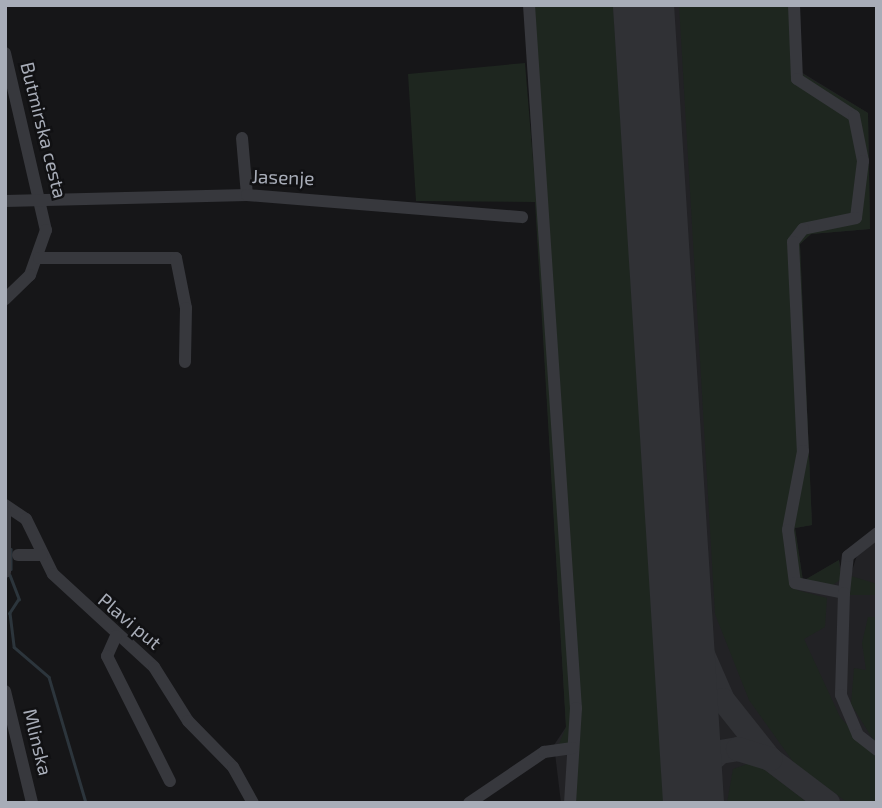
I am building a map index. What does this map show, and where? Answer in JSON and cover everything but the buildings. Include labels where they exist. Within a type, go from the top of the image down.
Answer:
[{"type":"street","points":[[529,5],[569,590],[573,748],[570,803]]},
{"type":"street","points":[[794,5],[797,79],[850,112],[862,136],[859,215],[844,225],[803,229],[793,242],[803,461],[788,530],[793,574],[801,588],[844,593]]},
{"type":"street","name":"Butmirska cesta","points":[[5,53],[42,198],[46,230],[39,258],[5,299]]},
{"type":"street","points":[[242,138],[247,195]]},
{"type":"street","name":"Jasenje","points":[[5,201],[247,195],[522,217]]},
{"type":"street","points":[[39,258],[176,258],[186,308],[185,362]]},
{"type":"street","points":[[5,572],[10,510]]},
{"type":"street","name":"Plavi put","points":[[10,510],[53,574],[116,636],[154,667],[187,722],[233,767],[253,803]]},
{"type":"street","points":[[877,533],[852,549],[844,593],[841,695],[853,727],[877,750]]},
{"type":"street","points":[[18,555],[42,555]]},
{"type":"street","points":[[116,636],[108,659],[170,781]]},
{"type":"street","name":"Mlinska","points":[[5,691],[32,803]]},
{"type":"street","points":[[469,803],[555,749],[573,748]]},
{"type":"shaded area","points":[[524,5],[800,5],[801,72],[868,113],[870,229],[811,234],[800,244],[812,525],[795,528],[803,581],[839,560],[842,572],[852,571],[857,555],[877,541],[877,803],[561,803],[554,745],[566,727]]},
{"type":"shaded area","points":[[524,5],[572,689],[570,745],[559,744],[566,727],[535,202],[416,201],[408,74],[525,63],[534,173]]},
{"type":"shaded area","points":[[531,5],[613,5],[667,803],[572,803],[576,749]]},
{"type":"shaded area","points":[[679,5],[791,5],[792,67],[847,112],[858,131],[856,213],[797,229],[801,455],[786,521],[797,590],[827,598],[825,627],[804,639],[840,717],[877,758],[877,803],[848,803],[794,763],[749,700],[715,614]]},
{"type":"shaded area","points":[[796,5],[801,73],[868,113],[870,229],[811,234],[800,244],[812,525],[795,528],[803,581],[839,560],[841,579],[833,585],[800,584],[792,530],[802,482],[796,243],[810,231],[856,222],[864,137],[862,125],[801,80]]},
{"type":"shaded area","points":[[851,576],[877,584],[877,595],[850,595]]},
{"type":"shaded area","points":[[868,617],[877,617],[877,746],[851,704],[854,668],[866,670],[862,643]]},
{"type":"shaded area","points":[[750,763],[760,766],[808,803],[727,803],[733,769]]},
{"type":"waterway","points":[[11,549],[11,569]]},
{"type":"waterway","points":[[10,575],[19,599],[10,613],[14,647],[49,677],[86,803]]},
{"type":"taxiway","points":[[680,602],[723,700],[770,759],[828,803]]},
{"type":"taxiway","points":[[692,791],[698,772],[720,752],[738,749],[770,759]]},
{"type":"runway","points":[[643,5],[693,803]]}]
